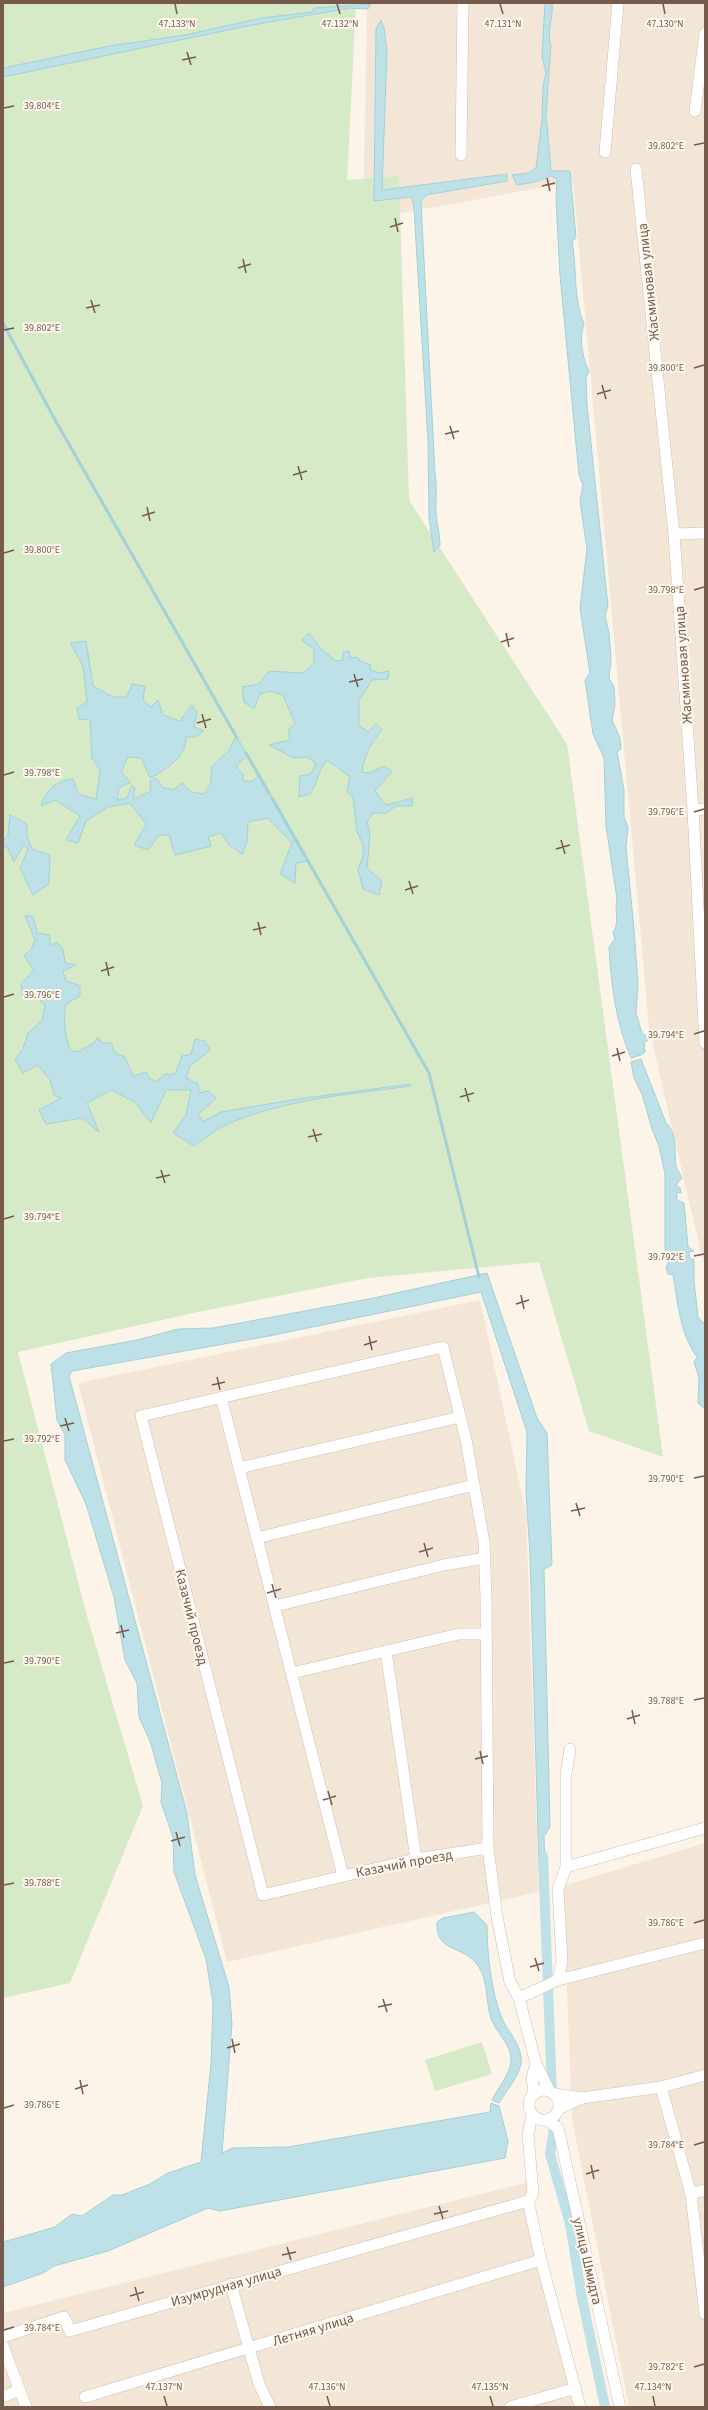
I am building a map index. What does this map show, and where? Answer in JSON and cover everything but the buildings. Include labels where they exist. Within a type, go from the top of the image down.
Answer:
[{"type":"street","points":[[460,155],[463,3]]},
{"type":"street","points":[[605,152],[618,3]]},
{"type":"street","points":[[695,111],[705,33]]},
{"type":"street","name":"Жасминовая улица","points":[[636,168],[674,534],[693,810],[705,1038]]},
{"type":"street","points":[[674,534],[705,533]]},
{"type":"street","points":[[693,810],[705,809]]},
{"type":"street","name":"Казачий проезд","points":[[460,1417],[443,1347],[141,1416],[263,1896],[416,1859],[488,1848]]},
{"type":"street","points":[[222,1397],[343,1876]]},
{"type":"street","points":[[239,1468],[460,1417],[474,1485],[485,1558],[488,1848],[497,1918],[510,1982],[519,1998],[536,2064],[559,2102],[558,2110]]},
{"type":"street","points":[[257,1538],[474,1485]]},
{"type":"street","points":[[275,1606],[444,1565],[485,1558]]},
{"type":"street","points":[[292,1673],[460,1634],[486,1634]]},
{"type":"street","points":[[386,1651],[416,1859]]},
{"type":"street","points":[[558,1980],[562,1961],[558,1889],[566,1867],[566,1774],[570,1749]]},
{"type":"street","points":[[566,1867],[705,1828]]},
{"type":"street","points":[[519,1998],[558,1980],[705,1943]]},
{"type":"street","points":[[534,2093],[532,2077],[536,2064]]},
{"type":"street","points":[[532,2115],[539,2119],[547,2120],[552,2118],[558,2110],[582,2098],[661,2087],[705,2075]]},
{"type":"street","points":[[661,2087],[691,2194],[705,2314]]},
{"type":"street","points":[[580,2407],[541,2260],[528,2201],[533,2193],[528,2135],[532,2115],[529,2108],[529,2100],[534,2093],[541,2089],[582,2098]]},
{"type":"street","name":"улица Шмидта","points":[[547,2120],[558,2128],[620,2407]]},
{"type":"street","points":[[691,2194],[705,2190]]},
{"type":"street","name":"Изумрудная улица","points":[[3,2337],[64,2317],[70,2331],[231,2284],[528,2201]]},
{"type":"street","name":"Летняя улица","points":[[85,2397],[541,2260]]},
{"type":"street","points":[[231,2284],[259,2384],[270,2407]]},
{"type":"street","points":[[3,2346],[26,2407]]},
{"type":"street","points":[[510,2407],[576,2388]]},
{"type":"street","points":[[3,2397],[20,2390]]},
{"type":"shaded area","points":[[367,3],[705,3],[705,1270],[649,1028],[573,182],[363,220]]},
{"type":"shaded area","points":[[480,1300],[526,1513],[539,1892],[227,1962],[78,1383]]},
{"type":"shaded area","points":[[705,1843],[705,2407],[629,2407],[572,2119],[563,1886]]},
{"type":"shaded area","points":[[529,2182],[577,2407],[3,2407],[3,2313]]},
{"type":"green space","points":[[3,3],[356,3],[347,180],[399,176],[409,500],[567,744],[663,1457],[589,1431],[539,1262],[368,1278],[198,1312],[18,1352],[87,1616],[143,1806],[70,1983],[3,1998]]},
{"type":"green space","points":[[482,2042],[492,2074],[435,2091],[425,2060]]},
{"type":"water","points":[[545,3],[552,3],[549,34],[551,45],[546,113],[551,171],[570,171],[576,238],[572,241],[578,304],[584,324],[582,330],[582,348],[589,371],[586,378],[587,405],[608,606],[605,615],[609,633],[611,658],[609,679],[614,686],[615,705],[612,720],[620,738],[621,749],[617,752],[624,790],[624,817],[628,827],[626,847],[638,984],[636,1013],[642,1033],[649,1039],[644,1043],[645,1052],[631,1058],[618,1018],[611,975],[609,947],[615,939],[613,933],[617,920],[617,899],[606,826],[604,758],[593,734],[585,680],[590,673],[580,608],[587,549],[580,501],[583,485],[579,475],[560,275],[556,200],[557,179],[551,176],[535,182],[517,185],[512,175],[528,173],[536,168],[542,120],[543,86],[546,73],[542,57]]},
{"type":"water","points":[[371,4],[368,9],[350,8],[247,26],[3,77],[3,68],[110,46],[185,35],[262,18],[312,12],[314,8]]},
{"type":"water","points":[[381,20],[384,28],[387,51],[382,190],[507,174],[507,181],[426,195],[421,202],[436,509],[440,546],[434,552],[429,518],[428,441],[414,208],[412,197],[374,201],[376,28]]},
{"type":"water","points":[[309,633],[322,650],[336,661],[343,660],[343,652],[349,651],[350,658],[357,657],[360,661],[371,665],[370,669],[379,673],[389,671],[388,679],[372,680],[359,700],[359,725],[368,732],[376,724],[382,730],[375,739],[364,760],[362,772],[369,773],[384,766],[392,771],[375,791],[386,805],[413,798],[412,806],[396,806],[386,813],[373,813],[367,822],[370,834],[367,868],[382,881],[379,895],[363,889],[358,869],[363,857],[363,845],[357,831],[353,798],[347,791],[350,777],[327,760],[321,768],[310,794],[299,797],[300,776],[311,774],[316,763],[307,757],[294,758],[269,745],[290,740],[288,731],[295,723],[283,695],[270,691],[260,694],[254,709],[244,702],[242,687],[259,684],[269,671],[303,673],[314,663],[314,649],[301,640]]},
{"type":"water","points":[[86,641],[93,686],[113,697],[127,697],[132,684],[145,686],[143,700],[151,707],[158,700],[163,715],[180,721],[192,705],[197,712],[194,727],[204,731],[195,737],[186,737],[183,750],[174,762],[150,778],[141,758],[128,757],[121,772],[131,782],[119,788],[117,800],[127,798],[132,785],[135,788],[133,799],[151,791],[150,781],[156,778],[162,787],[173,790],[182,783],[192,792],[203,794],[210,786],[212,766],[228,752],[236,736],[248,756],[240,761],[236,768],[243,774],[243,781],[253,781],[259,775],[309,861],[296,863],[295,883],[280,874],[292,843],[268,818],[248,822],[247,842],[242,854],[229,845],[221,833],[208,837],[211,846],[175,855],[169,835],[159,835],[148,850],[134,845],[146,824],[130,803],[108,807],[86,821],[78,843],[66,840],[80,816],[55,800],[41,806],[45,796],[52,787],[67,780],[73,779],[78,794],[96,799],[100,770],[92,758],[90,720],[79,719],[77,708],[87,702],[83,666],[70,643]]},
{"type":"water","points":[[10,815],[27,824],[27,836],[32,849],[50,855],[49,884],[33,895],[20,868],[28,849],[24,844],[14,862],[7,847],[3,846],[3,840],[8,835]]},
{"type":"water","points":[[25,916],[33,916],[37,933],[50,935],[50,945],[57,942],[63,949],[65,963],[76,965],[63,971],[66,981],[80,986],[80,996],[66,1004],[65,1009],[65,1027],[70,1050],[77,1052],[94,1043],[98,1037],[102,1043],[111,1043],[115,1053],[125,1057],[133,1076],[146,1072],[148,1077],[156,1082],[165,1074],[175,1074],[182,1056],[191,1054],[195,1039],[205,1041],[210,1050],[190,1066],[186,1078],[198,1084],[199,1093],[209,1091],[216,1098],[198,1115],[204,1121],[221,1112],[298,1099],[411,1084],[411,1086],[319,1098],[274,1108],[225,1125],[194,1146],[173,1133],[186,1115],[191,1090],[166,1090],[151,1123],[135,1102],[111,1090],[87,1103],[99,1132],[82,1118],[46,1124],[39,1110],[61,1098],[54,1095],[50,1080],[38,1065],[23,1073],[15,1059],[23,1049],[28,1033],[42,1021],[45,1005],[38,999],[23,997],[21,984],[34,970],[24,956],[32,948],[35,940]]},
{"type":"water","points":[[641,1059],[666,1123],[672,1132],[675,1143],[676,1166],[682,1178],[676,1185],[680,1188],[681,1193],[677,1192],[677,1200],[684,1203],[688,1247],[694,1251],[689,1252],[690,1259],[694,1259],[694,1281],[698,1317],[705,1324],[705,1409],[698,1403],[699,1378],[694,1362],[697,1357],[691,1348],[680,1318],[673,1275],[668,1274],[666,1267],[668,1263],[665,1249],[665,1174],[659,1146],[652,1129],[642,1094],[634,1078],[631,1062]]},
{"type":"water","points":[[487,1273],[537,1418],[547,1433],[552,1565],[544,1569],[550,1827],[544,1836],[545,1869],[539,1869],[530,1555],[526,1493],[527,1432],[481,1292],[269,1336],[72,1371],[69,1376],[187,1813],[195,1875],[229,1987],[232,2024],[222,2153],[233,2148],[288,2147],[490,2112],[491,2103],[499,2106],[508,2141],[505,2158],[220,2211],[208,2208],[108,2251],[54,2266],[43,2273],[3,2287],[3,2242],[55,2227],[72,2214],[82,2216],[113,2195],[122,2195],[150,2184],[168,2173],[201,2162],[211,2064],[213,2003],[206,1959],[174,1872],[173,1837],[161,1802],[162,1783],[150,1741],[139,1717],[137,1683],[125,1660],[114,1597],[86,1504],[65,1460],[65,1435],[57,1420],[51,1364],[66,1353],[137,1340],[178,1329],[213,1328],[369,1299]]},
{"type":"water","points":[[474,1912],[487,1925],[492,1983],[501,2016],[520,2050],[521,2056],[521,2063],[518,2073],[499,2103],[492,2100],[508,2072],[511,2056],[507,2045],[493,2024],[489,2011],[483,1976],[476,1963],[471,1958],[445,1944],[440,1939],[438,1932],[437,1922],[443,1918]]},
{"type":"waterway","points":[[3,323],[54,418],[237,738]]},
{"type":"waterway","points":[[246,753],[269,793]]},
{"type":"waterway","points":[[272,798],[429,1073],[479,1277]]},
{"type":"waterway","points":[[543,1856],[552,2093]]},
{"type":"waterway","points":[[555,2121],[550,2154],[570,2224],[582,2298],[605,2407]]}]
